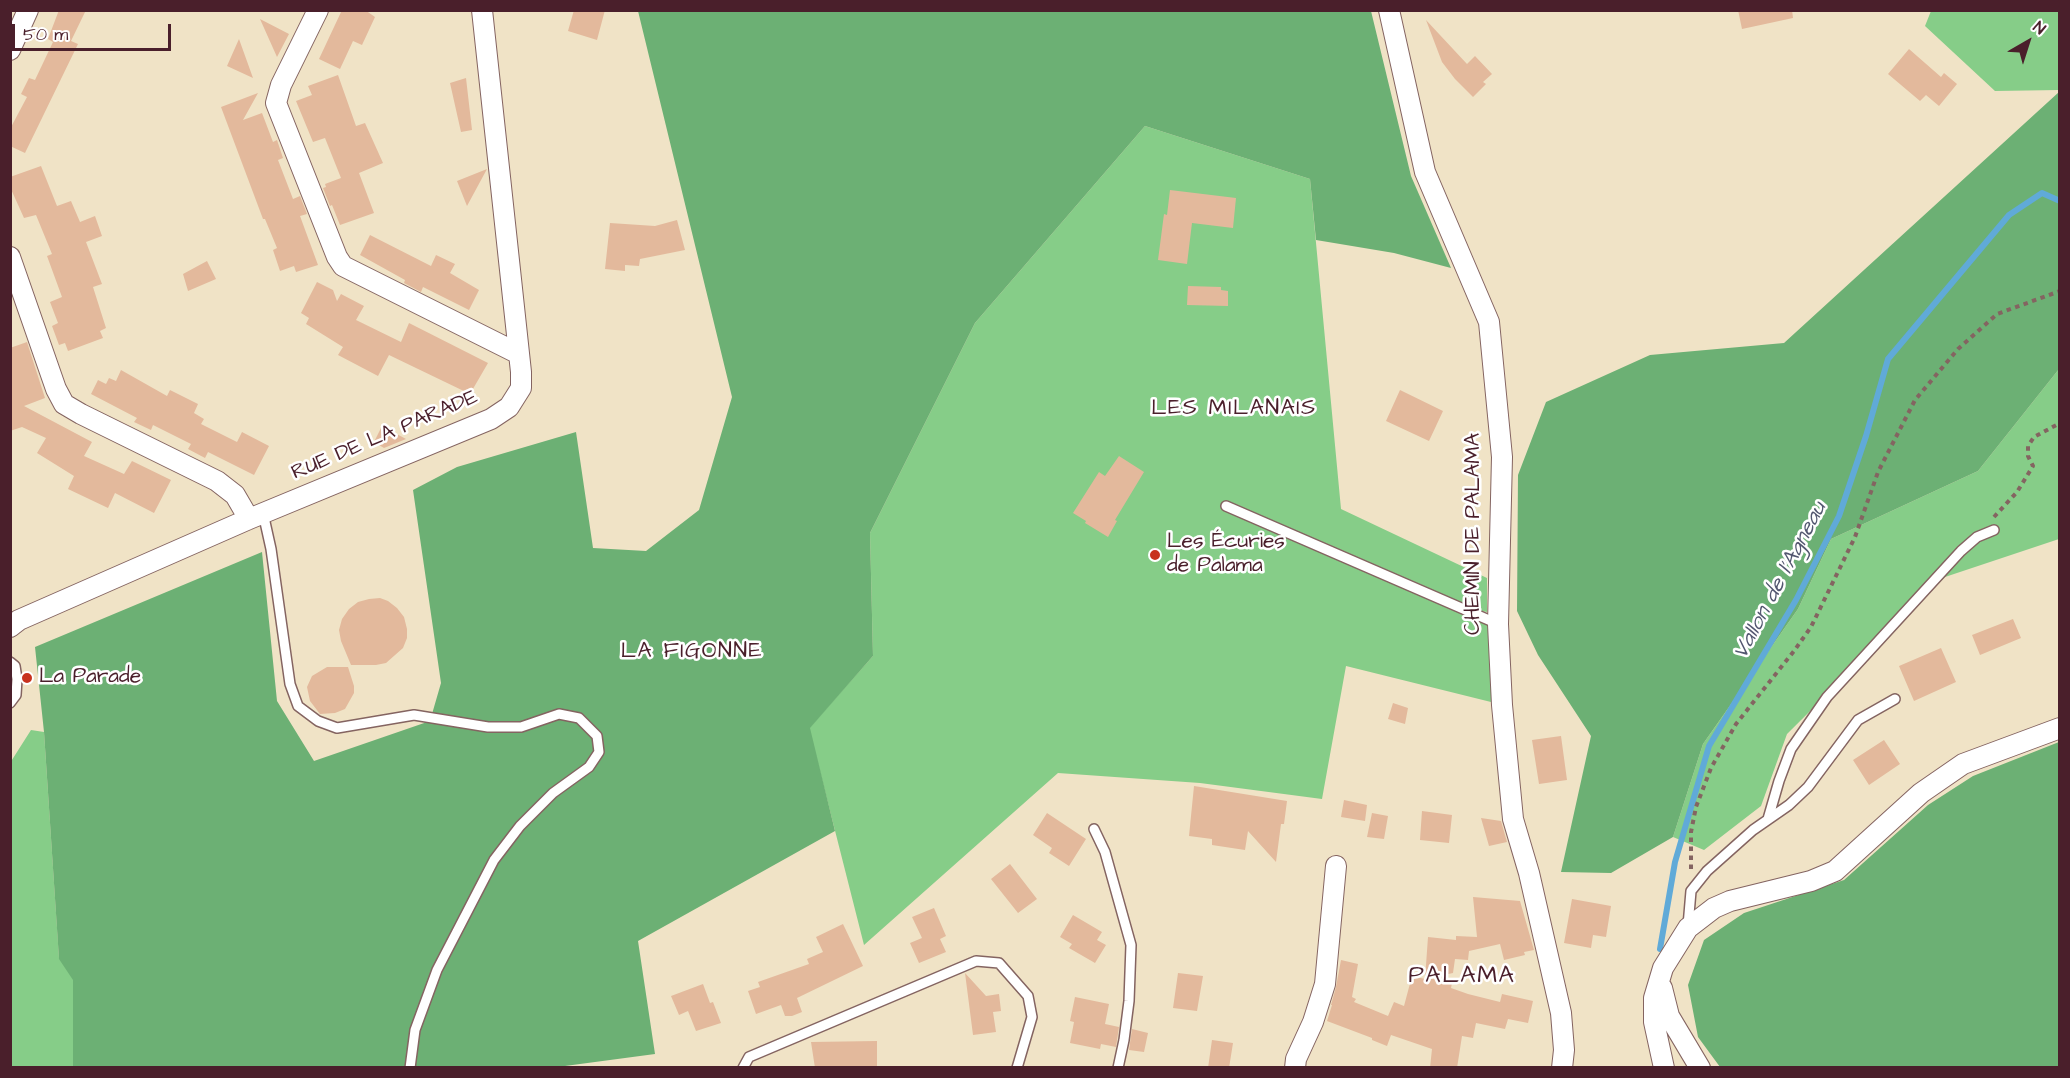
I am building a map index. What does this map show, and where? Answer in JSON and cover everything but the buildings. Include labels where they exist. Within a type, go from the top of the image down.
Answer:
[{"type":"street","points":[[10,50],[28,10]]},
{"type":"street","points":[[318,10],[281,86],[276,103],[337,256],[343,266],[519,354]]},
{"type":"street","name":"RUE DE LA PARADE","points":[[13,619],[491,419],[509,407],[521,388],[521,372],[482,10]]},
{"type":"street","name":"CHEMIN DE PALAMA","points":[[1389,10],[1425,172],[1489,321],[1502,457],[1498,624],[1502,705],[1513,819],[1529,873],[1561,1014],[1564,1050],[1562,1068]]},
{"type":"street","points":[[10,257],[56,389],[64,404],[217,481],[256,516]]},
{"type":"street","points":[[1664,1068],[1654,1022],[1654,998],[1659,976],[1670,954],[1688,928],[1714,908],[1731,901],[1811,881],[1835,871],[1921,793],[1963,764],[2060,728]]},
{"type":"street","points":[[1295,1068],[1296,1059],[1313,1022],[1325,984],[1336,866]]},
{"type":"street","points":[[1659,976],[1669,1016],[1700,1068]]},
{"type":"lane","points":[[1226,506],[1498,624]]},
{"type":"lane","points":[[256,516],[271,549],[290,684],[298,706],[318,721],[337,728],[414,715],[488,727],[521,727],[559,714],[579,718],[597,736],[598,752],[589,767],[553,793],[520,826],[494,860],[438,970],[415,1030],[410,1068]]},
{"type":"lane","points":[[1768,819],[1791,749],[1827,697],[1961,551],[1977,537],[1994,530]]},
{"type":"lane","points":[[10,662],[15,666],[17,679],[16,695],[10,703]]},
{"type":"lane","points":[[1688,928],[1690,891],[1707,871],[1753,830],[1808,787],[1857,720],[1895,699]]},
{"type":"lane","points":[[1094,829],[1105,852],[1131,945],[1125,1040],[1118,1068]]},
{"type":"lane","points":[[743,1068],[749,1057],[976,961],[999,963],[1028,996],[1032,1017],[1017,1068]]},
{"type":"path","points":[[1690,891],[1690,832],[1696,807],[1711,768],[1736,724],[1811,627],[1855,537],[1878,472],[1915,400],[1958,349],[1997,314],[2060,291]]},
{"type":"path","points":[[1977,537],[2017,492],[2033,466],[2028,456],[2028,446],[2034,437],[2060,423]]},
{"type":"green space","points":[[638,11],[1371,11],[1411,176],[1451,268],[1394,253],[1316,240],[1310,179],[1145,126],[975,323],[870,533],[873,656],[810,728],[835,831],[638,941],[655,1054],[550,1068],[73,1067],[73,980],[59,959],[44,732],[35,647],[262,552],[277,701],[314,761],[430,721],[441,683],[413,490],[457,467],[576,432],[593,548],[646,551],[699,510],[732,397]]},
{"type":"green space","points":[[1931,11],[2059,11],[2059,90],[1995,91],[1925,26]]},
{"type":"green space","points":[[2059,92],[2059,369],[1978,471],[1831,539],[1798,609],[1703,744],[1673,837],[1611,873],[1561,872],[1591,736],[1538,655],[1517,611],[1518,475],[1546,402],[1650,355],[1784,343]]},
{"type":"green space","name":"Les Écuries de Palama","points":[[1145,126],[1310,179],[1341,509],[1487,578],[1487,612],[1477,610],[1476,618],[1488,625],[1495,703],[1346,666],[1322,799],[1200,783],[1058,773],[864,945],[809,728],[873,656],[870,533],[975,323]]},
{"type":"green space","points":[[2059,369],[2059,539],[1945,577],[1787,734],[1761,806],[1704,850],[1673,837],[1703,744],[1798,609],[1831,539],[1978,471]]},
{"type":"green space","points":[[31,730],[44,732],[59,958],[73,972],[73,1067],[11,1067],[10,763]]},
{"type":"green space","points":[[2059,742],[2059,1067],[1720,1067],[1698,1037],[1688,985],[1704,940],[1744,913],[1844,880],[1928,805],[1973,776]]},
{"type":"waterway","name":"Vallon de l'Agneau","points":[[1660,949],[1675,862],[1709,746],[1796,600],[1839,516],[1866,436],[1888,359],[2009,215],[2042,193],[2060,201]]},
{"type":"place","name":"Les Écuries de Palama","points":[[1155,555]]},
{"type":"place","name":"La Parade","points":[[27,678]]},
{"type":"district","name":"LES MILANAIS","points":[[1234,409]]},
{"type":"district","name":"LA FIGONNE","points":[[692,652]]},
{"type":"district","name":"PALAMA","points":[[1462,977]]}]
